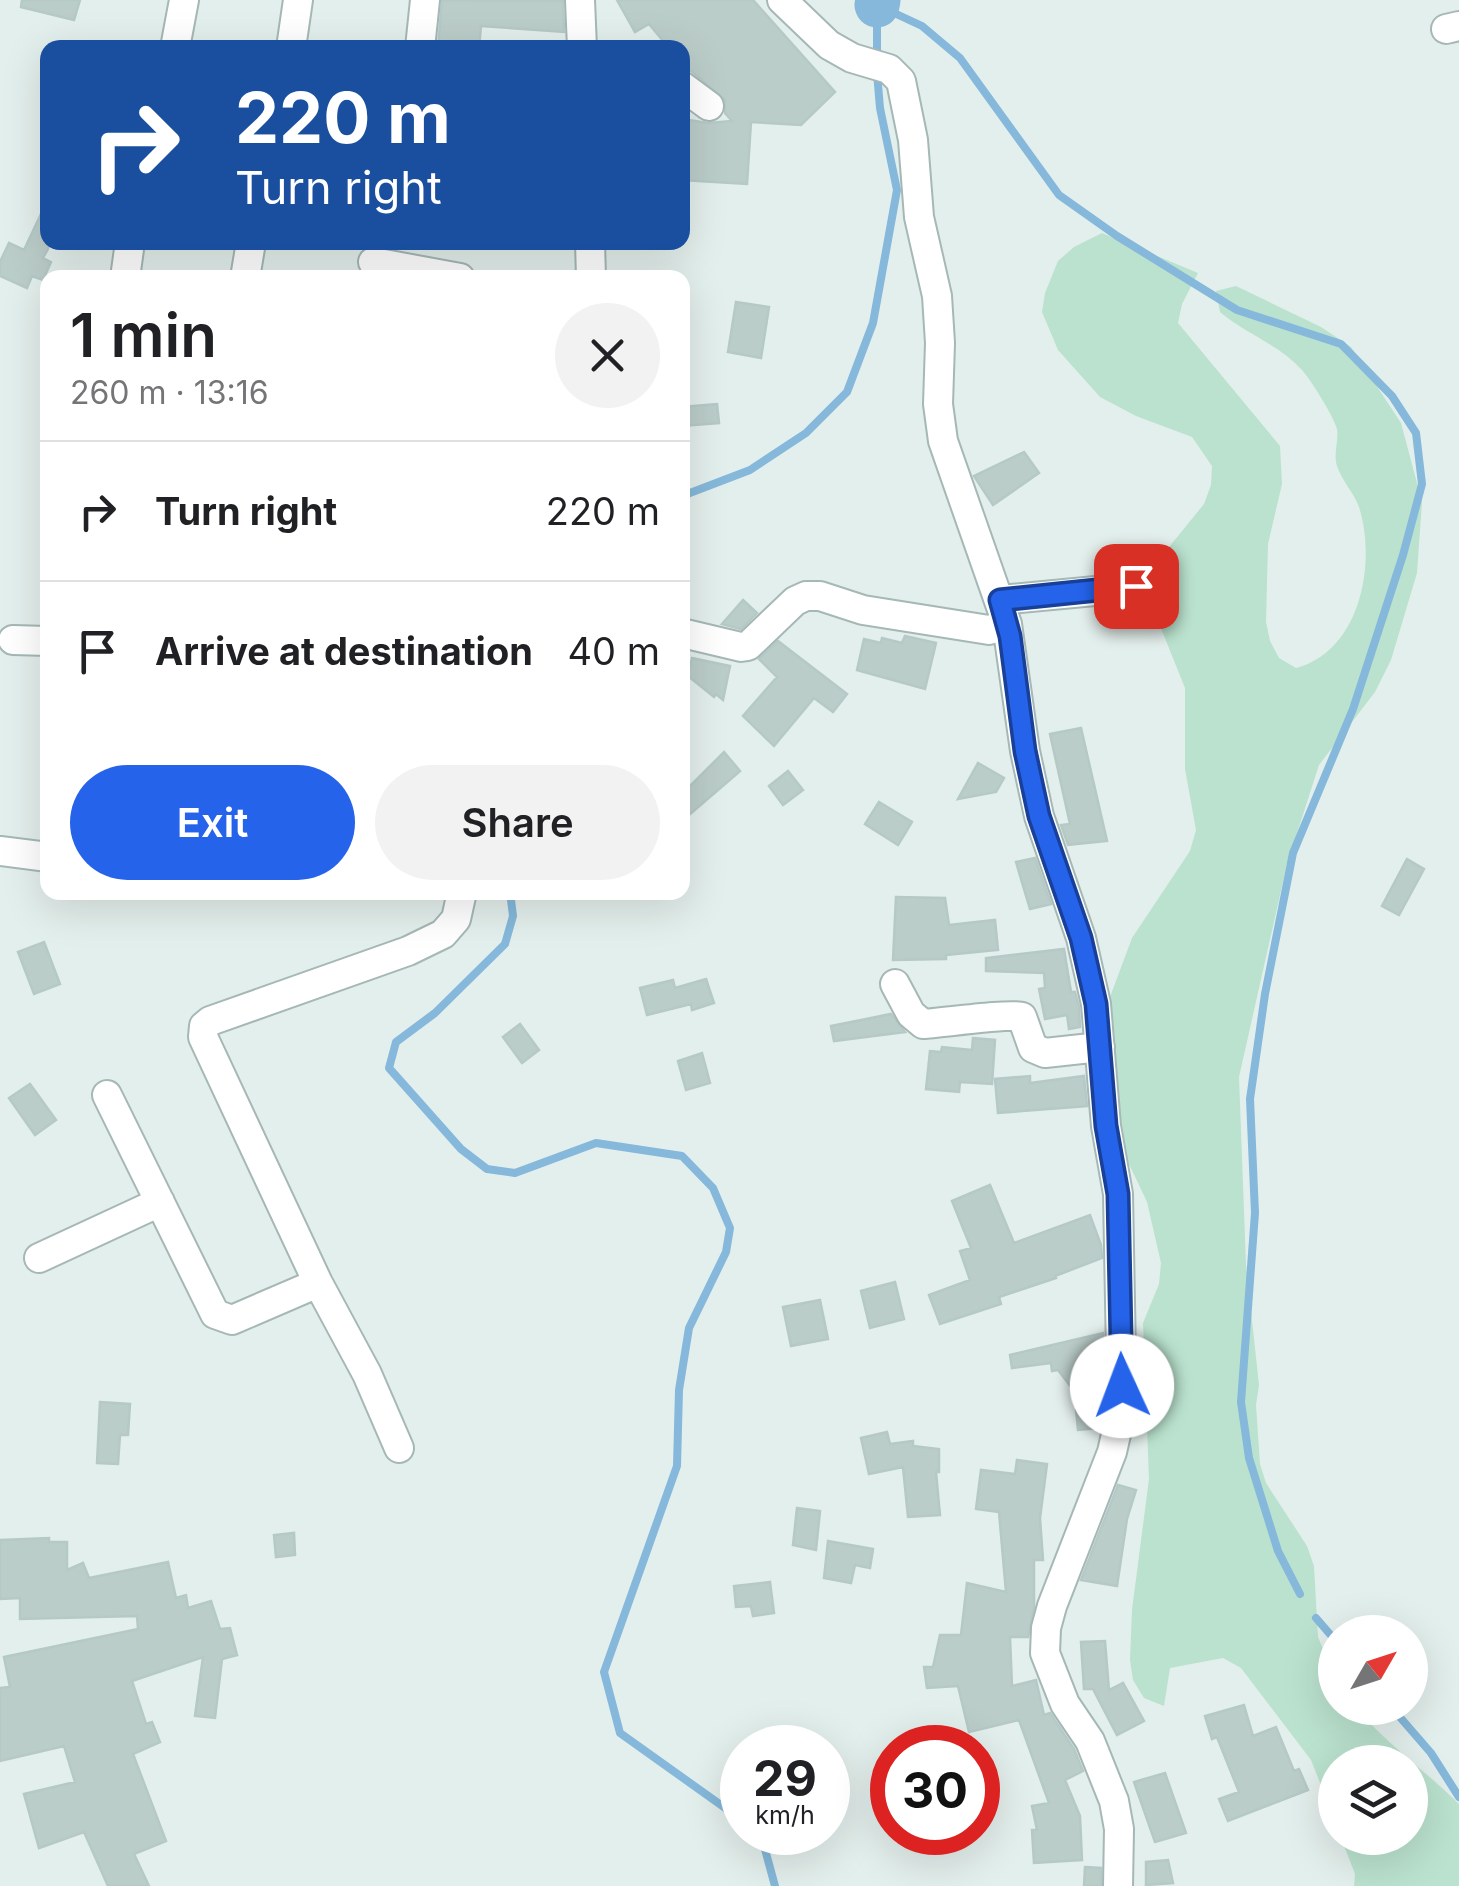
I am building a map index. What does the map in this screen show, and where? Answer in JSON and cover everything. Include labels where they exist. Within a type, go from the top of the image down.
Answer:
[{"type":"street","points":[[177,40],[184,0]]},
{"type":"street","points":[[293,40],[298,0]]},
{"type":"street","points":[[421,40],[425,0]]},
{"type":"street","points":[[580,0],[582,40]]},
{"type":"street","points":[[782,0],[829,45],[852,58],[890,70],[901,81],[920,216],[937,296],[938,404],[943,442],[1004,612],[1039,816],[1083,945],[1096,1004],[1106,1126],[1118,1194],[1122,1408],[1112,1452],[1052,1606],[1045,1653],[1064,1704],[1090,1741],[1114,1801],[1119,1829],[1118,1886]]},
{"type":"street","points":[[690,92],[710,106]]},
{"type":"street","points":[[373,261],[419,270]]},
{"type":"street","points":[[690,635],[748,646],[795,601],[806,596],[820,596],[863,610],[989,630],[1004,612],[1136,586]]},
{"type":"street","points":[[12,640],[40,642]]},
{"type":"street","points":[[0,851],[40,856]]},
{"type":"street","points":[[399,1448],[203,1037],[204,1026],[408,952],[443,934],[456,919],[460,900]]},
{"type":"street","points":[[895,984],[911,1014],[922,1024],[1014,1014],[1022,1016],[1032,1048],[1045,1053],[1100,1047]]},
{"type":"street","points":[[107,1096],[215,1314],[232,1320],[318,1283]]},
{"type":"street","points":[[39,1258],[160,1202]]},
{"type":"green space","points":[[1102,233],[1198,273],[1182,304],[1178,323],[1280,446],[1282,484],[1268,544],[1266,622],[1279,658],[1296,668],[1318,659],[1349,625],[1364,579],[1364,530],[1357,502],[1337,466],[1337,429],[1321,398],[1292,360],[1220,312],[1216,291],[1236,286],[1321,327],[1351,347],[1401,423],[1422,502],[1417,573],[1391,660],[1375,692],[1319,765],[1287,864],[1239,1077],[1246,1265],[1259,1385],[1256,1405],[1260,1464],[1266,1483],[1307,1546],[1314,1566],[1318,1725],[1373,1725],[1393,1745],[1318,1745],[1318,1778],[1311,1760],[1241,1668],[1223,1658],[1170,1668],[1164,1706],[1144,1698],[1133,1680],[1132,1610],[1149,1479],[1143,1323],[1159,1284],[1161,1263],[1147,1202],[1129,1164],[1118,1124],[1110,997],[1132,938],[1190,851],[1196,830],[1185,769],[1185,688],[1148,588],[1165,552],[1204,504],[1212,466],[1192,437],[1136,416],[1100,397],[1058,350],[1042,312],[1058,261],[1074,247]]},
{"type":"green space","points":[[1428,1776],[1459,1804],[1459,1886],[1354,1886],[1355,1874],[1348,1855],[1428,1855]]},
{"type":"building","points":[[22,0],[80,0],[74,20],[21,7]]},
{"type":"building","points":[[442,0],[563,1],[564,32],[481,26],[480,40],[439,40]]},
{"type":"building","points":[[617,0],[753,0],[835,92],[801,125],[751,122],[747,184],[690,180],[690,120],[732,121],[725,113],[725,100],[690,70],[690,40],[662,40],[649,24],[635,32]]},
{"type":"building","points":[[40,216],[40,250],[47,250],[43,258],[51,262],[47,270],[40,270],[40,279],[32,276],[27,288],[0,276],[0,262],[9,243],[24,250]]},
{"type":"building","points":[[736,302],[769,307],[761,358],[728,352]]},
{"type":"building","points":[[717,404],[719,423],[690,425],[690,406]]},
{"type":"building","points":[[1024,452],[1039,473],[993,505],[974,476]]},
{"type":"building","points":[[743,600],[757,613],[741,629],[722,624]]},
{"type":"building","points":[[905,636],[936,643],[925,689],[857,670],[864,639],[902,643]]},
{"type":"building","points":[[778,641],[847,694],[833,712],[814,698],[774,746],[743,716],[777,677],[759,659]]},
{"type":"building","points":[[692,658],[730,666],[723,700],[690,678]]},
{"type":"building","points":[[1081,728],[1107,841],[1068,845],[1061,825],[1070,824],[1050,734]]},
{"type":"building","points":[[724,752],[740,771],[690,814],[690,786]]},
{"type":"building","points":[[978,763],[1004,778],[996,792],[958,799]]},
{"type":"building","points":[[788,771],[803,790],[783,805],[769,786]]},
{"type":"building","points":[[879,802],[912,822],[898,845],[865,824]]},
{"type":"building","points":[[1035,858],[1051,904],[1030,909],[1016,862]]},
{"type":"building","points":[[1407,859],[1424,869],[1399,915],[1382,906]]},
{"type":"building","points":[[896,897],[945,898],[949,925],[995,920],[998,950],[946,955],[946,959],[893,960]]},
{"type":"building","points":[[44,942],[60,984],[34,994],[18,952]]},
{"type":"building","points":[[1064,949],[1071,992],[1075,992],[1079,1007],[1080,1027],[1069,1029],[1067,1015],[1045,1019],[1039,989],[1045,988],[1044,973],[986,971],[986,958]]},
{"type":"building","points":[[706,979],[714,1003],[692,1010],[691,1004],[647,1015],[640,988],[673,980],[675,988]]},
{"type":"building","points":[[891,1014],[905,1032],[834,1041],[831,1026]]},
{"type":"building","points":[[520,1024],[539,1050],[522,1063],[503,1037]]},
{"type":"building","points":[[973,1038],[995,1040],[992,1084],[960,1082],[959,1092],[926,1089],[930,1051],[941,1052],[942,1047],[972,1050]]},
{"type":"building","points":[[702,1053],[710,1083],[686,1090],[678,1061]]},
{"type":"building","points":[[1030,1076],[1030,1083],[1084,1076],[1087,1106],[998,1113],[995,1079]]},
{"type":"building","points":[[30,1084],[56,1120],[35,1135],[9,1098]]},
{"type":"building","points":[[990,1185],[1014,1243],[1090,1215],[1102,1258],[999,1297],[1001,1304],[940,1324],[929,1295],[970,1280],[960,1251],[971,1248],[952,1201]]},
{"type":"building","points":[[895,1282],[904,1319],[870,1328],[861,1291]]},
{"type":"building","points":[[820,1300],[828,1339],[791,1346],[783,1307]]},
{"type":"building","points":[[1103,1333],[1104,1356],[1091,1359],[1099,1395],[1104,1395],[1099,1428],[1078,1430],[1076,1410],[1088,1409],[1058,1370],[1052,1371],[1051,1363],[1012,1368],[1010,1355]]},
{"type":"building","points":[[100,1402],[130,1404],[128,1435],[120,1435],[118,1464],[97,1463]]},
{"type":"building","points":[[887,1432],[890,1444],[913,1441],[913,1446],[939,1449],[936,1472],[940,1515],[908,1517],[903,1467],[869,1474],[861,1438]]},
{"type":"building","points":[[1017,1460],[1047,1464],[1040,1518],[1043,1560],[1034,1560],[1034,1607],[1028,1637],[1010,1637],[1012,1686],[1036,1680],[1044,1715],[1050,1713],[1074,1749],[1083,1771],[1065,1780],[1080,1816],[1082,1860],[1034,1863],[1032,1830],[1037,1830],[1032,1806],[1049,1803],[1019,1720],[967,1725],[958,1686],[927,1688],[924,1667],[933,1667],[940,1635],[961,1635],[967,1583],[1006,1592],[999,1512],[976,1509],[981,1470],[1015,1474]]},
{"type":"building","points":[[1118,1485],[1136,1490],[1127,1519],[1117,1586],[1081,1580]]},
{"type":"building","points":[[797,1508],[820,1511],[816,1550],[793,1545]]},
{"type":"building","points":[[294,1533],[295,1555],[276,1557],[274,1535]]},
{"type":"building","points":[[49,1538],[49,1542],[67,1542],[67,1570],[83,1563],[89,1578],[168,1562],[176,1598],[186,1595],[188,1608],[211,1601],[220,1629],[230,1628],[237,1655],[222,1659],[215,1718],[195,1716],[203,1657],[132,1681],[146,1724],[152,1722],[160,1742],[133,1754],[166,1841],[134,1854],[149,1886],[108,1886],[84,1832],[39,1848],[24,1794],[75,1782],[64,1746],[0,1761],[0,1688],[10,1687],[4,1657],[138,1629],[137,1616],[20,1619],[20,1598],[0,1599],[0,1540]]},
{"type":"building","points":[[828,1541],[873,1549],[870,1568],[855,1565],[851,1583],[824,1578]]},
{"type":"building","points":[[770,1582],[774,1613],[753,1616],[751,1606],[736,1607],[734,1586]]},
{"type":"building","points":[[1105,1641],[1109,1690],[1123,1683],[1144,1721],[1117,1735],[1093,1689],[1084,1689],[1081,1642]]},
{"type":"building","points":[[1244,1705],[1253,1736],[1276,1727],[1294,1771],[1299,1769],[1308,1790],[1228,1821],[1219,1799],[1239,1792],[1217,1737],[1212,1739],[1205,1716]]},
{"type":"building","points":[[1165,1773],[1186,1833],[1155,1842],[1134,1782]]},
{"type":"building","points":[[1168,1860],[1173,1883],[1146,1885],[1146,1862]]},
{"type":"building","points":[[1085,1867],[1101,1868],[1101,1886],[1084,1886]]},
{"type":"waterway","points":[[877,5],[878,0]]},
{"type":"waterway","points":[[877,59],[877,5],[922,26],[960,58],[1059,195],[1237,310],[1341,344],[1392,396],[1416,433],[1422,484],[1353,709],[1293,853],[1265,994],[1250,1099],[1255,1213],[1241,1402],[1249,1458],[1278,1551],[1300,1594]]},
{"type":"waterway","points":[[690,493],[750,470],[806,433],[847,392],[873,323],[897,190],[877,73]]},
{"type":"waterway","points":[[511,900],[513,916],[505,944],[435,1013],[396,1042],[389,1068],[461,1149],[487,1169],[515,1173],[596,1143],[682,1156],[713,1188],[730,1228],[726,1252],[689,1328],[679,1390],[677,1466],[604,1672],[620,1733],[720,1804]]},
{"type":"waterway","points":[[1407,1725],[1431,1753],[1459,1797]]},
{"type":"waterway","points":[[767,1855],[775,1886]]},
{"type":"route","points":[[1122,1386],[1118,1194],[1106,1126],[1096,1004],[1081,938],[1039,816],[1025,751],[1010,636],[1000,600],[1136,586]]}]
